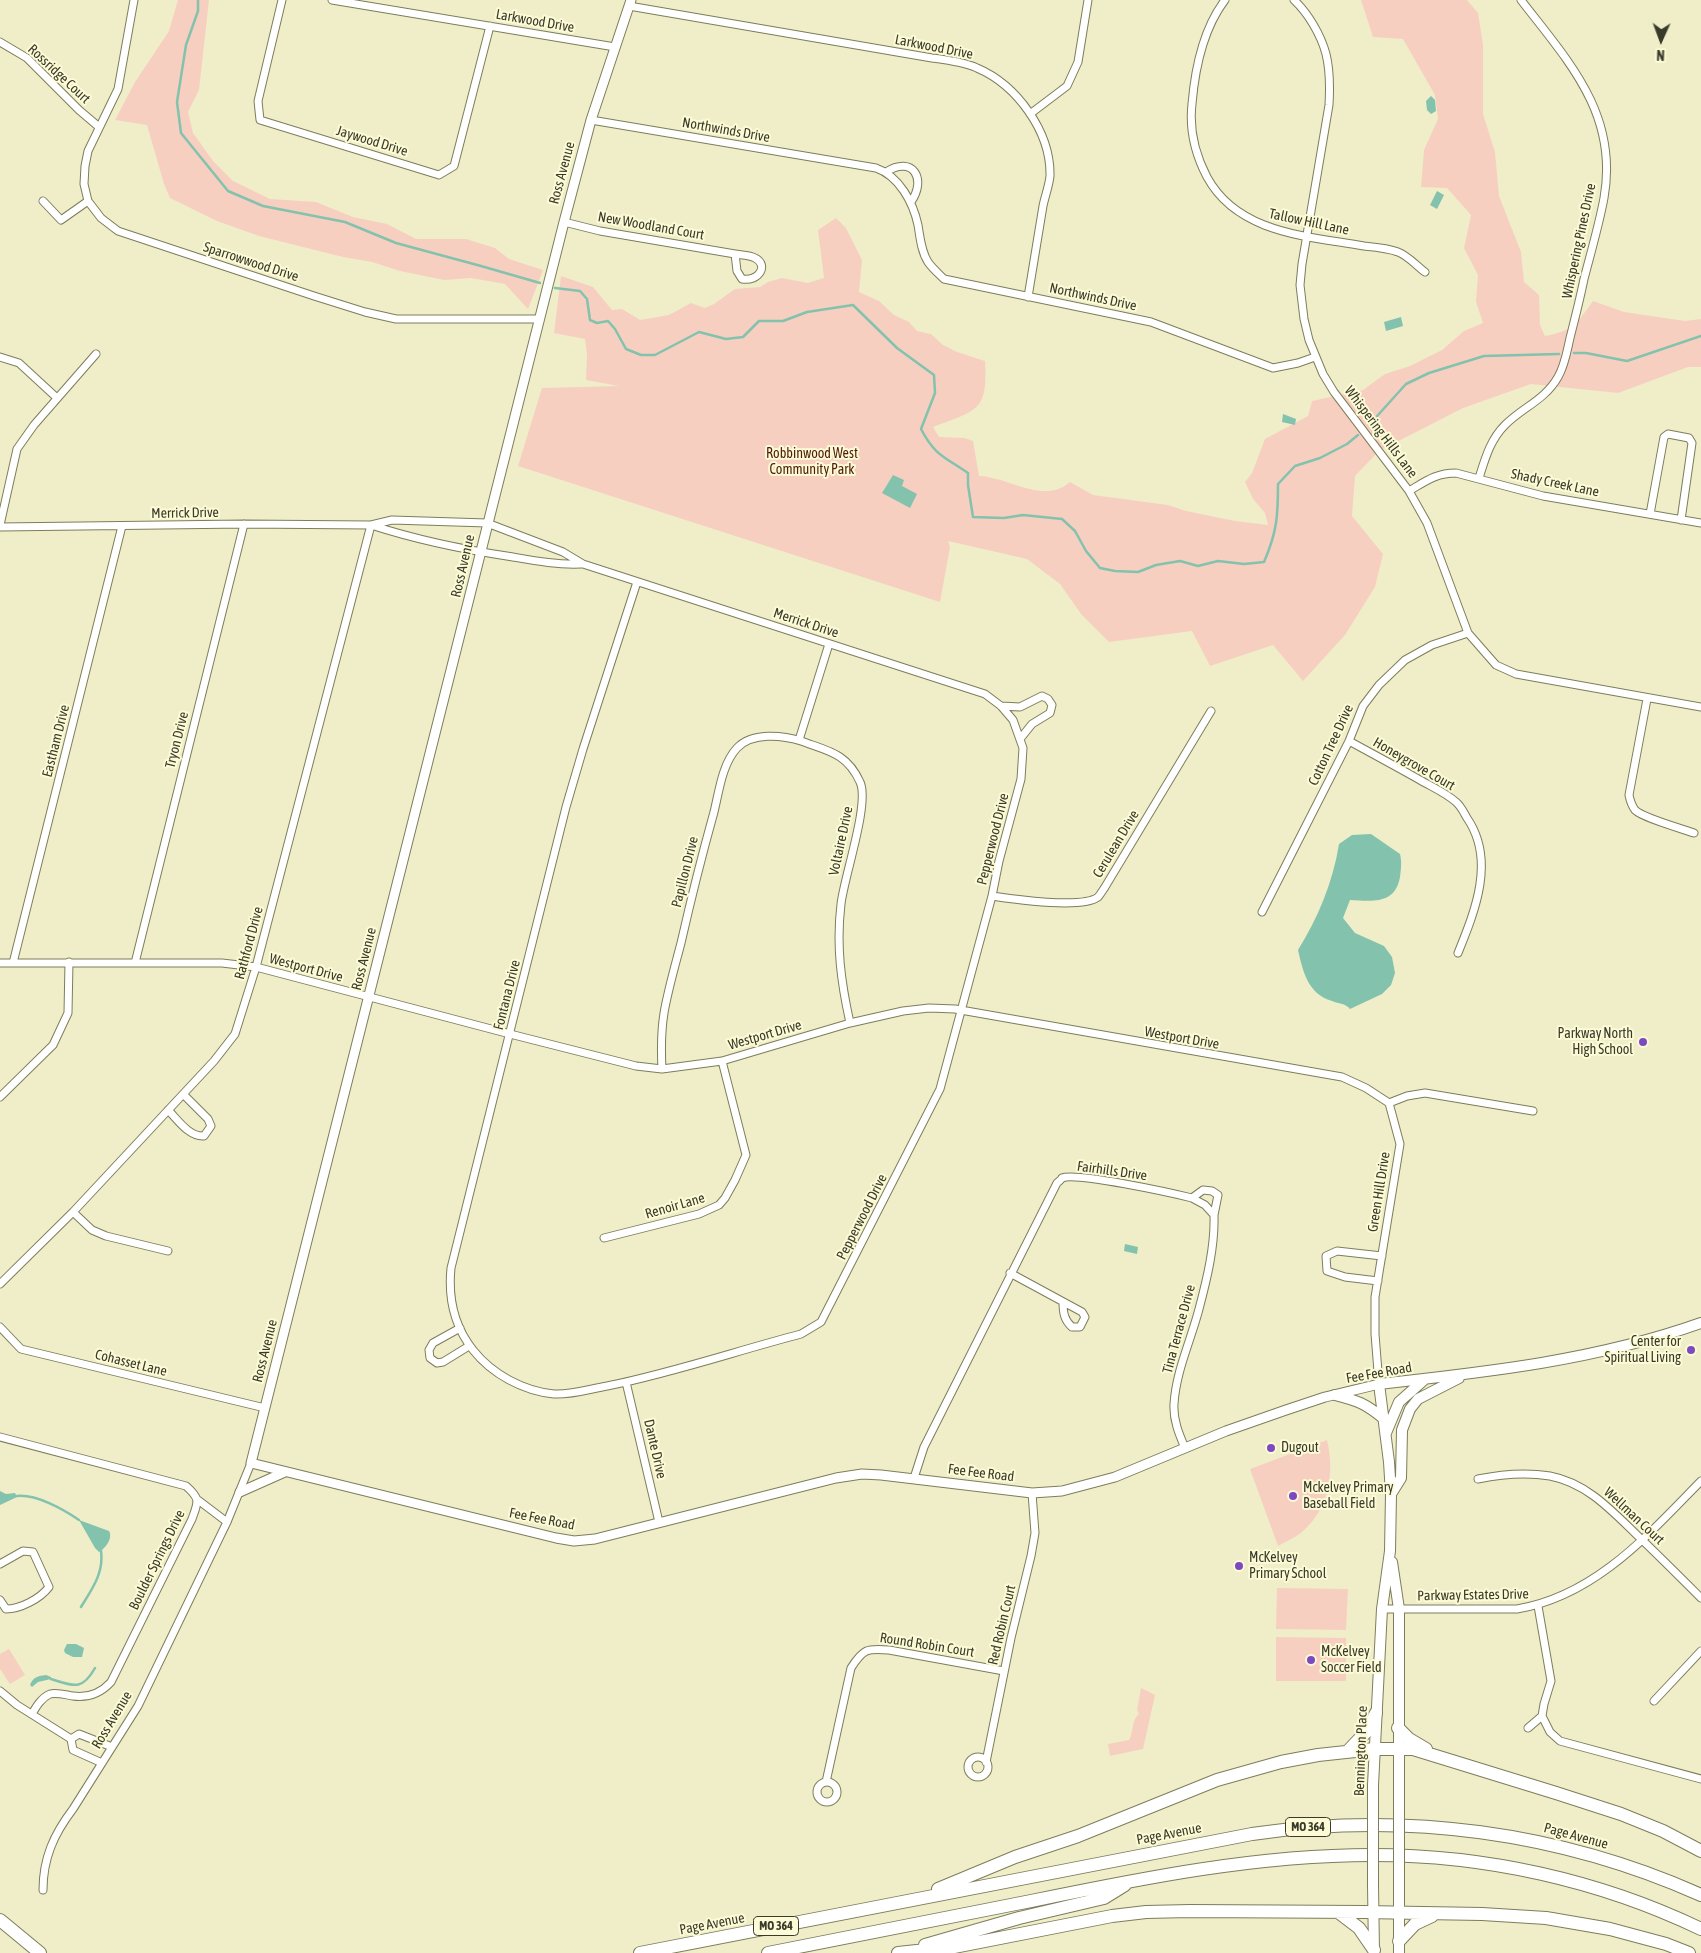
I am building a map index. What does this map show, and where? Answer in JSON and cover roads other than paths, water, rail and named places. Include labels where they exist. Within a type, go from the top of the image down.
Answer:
[{"type":"highway","points":[[1348,1751],[1367,1731],[1376,1713]]},
{"type":"highway","points":[[1398,1728],[1409,1739],[1438,1757]]},
{"type":"highway","points":[[912,1900],[1217,1780],[1281,1762],[1348,1751],[1374,1749],[1413,1749],[1621,1814],[1663,1831],[1701,1851]]},
{"type":"highway","name":"Page Avenue","points":[[640,1953],[1252,1834],[1284,1829],[1354,1824],[1453,1828],[1550,1844],[1647,1873],[1701,1895]]},
{"type":"highway","name":"MO 364","points":[[768,1953],[1132,1881],[1314,1857],[1373,1855],[1446,1858],[1510,1867],[1574,1882],[1637,1902],[1701,1929]]},
{"type":"highway","points":[[900,1953],[951,1936],[1104,1898],[1132,1881]]},
{"type":"highway","points":[[900,1953],[954,1947],[1112,1916],[1146,1912],[1373,1912],[1515,1915],[1578,1923],[1636,1935],[1689,1953]]},
{"type":"highway","points":[[1338,1912],[1353,1922],[1363,1932],[1374,1952]]},
{"type":"highway","points":[[1399,1947],[1415,1924],[1438,1914]]},
{"type":"highway","points":[[0,1920],[40,1953]]},
{"type":"main road","name":"Fee Fee Road","points":[[1379,1384],[1543,1364],[1622,1348],[1701,1324]]},
{"type":"main road","points":[[1391,1494],[1401,1478],[1402,1430],[1410,1409],[1418,1399],[1467,1374]]},
{"type":"main road","points":[[1386,1436],[1400,1402],[1425,1379]]},
{"type":"main road","name":"Bennington Place","points":[[1374,1952],[1374,1749],[1382,1609],[1390,1551],[1391,1494],[1379,1384]]},
{"type":"main road","points":[[1335,1395],[1359,1401],[1370,1407],[1384,1419]]},
{"type":"main road","name":"Bennington Place","points":[[1390,1551],[1399,1609],[1399,1947]]},
{"type":"street","points":[[43,201],[61,220],[88,201],[84,184],[88,151],[118,89],[134,0]]},
{"type":"street","name":"Jaywood Drive","points":[[282,0],[258,102],[260,120],[438,175],[454,166],[490,26]]},
{"type":"street","name":"Larkwood Drive","points":[[332,0],[615,47]]},
{"type":"street","points":[[1030,114],[1067,86],[1078,62],[1088,0]]},
{"type":"street","name":"Tallow Hill Lane","points":[[1225,0],[1217,10],[1203,45],[1192,98],[1193,143],[1200,164],[1210,182],[1223,199],[1240,213],[1262,225],[1307,236],[1398,252],[1425,272]]},
{"type":"street","name":"Whispering Hills Lane","points":[[1294,0],[1313,26],[1326,53],[1330,80],[1330,105],[1302,264],[1304,322],[1315,357],[1334,392],[1409,491],[1427,522],[1468,633],[1496,665],[1516,674],[1701,707]]},
{"type":"street","name":"Whispering Pines Drive","points":[[1479,478],[1488,450],[1506,424],[1537,402],[1550,390],[1559,376],[1565,360],[1604,198],[1606,180],[1604,142],[1598,116],[1587,90],[1573,67],[1521,0]]},
{"type":"street","name":"Larkwood Drive","points":[[630,3],[975,66],[1004,84],[1030,114],[1042,133],[1048,148],[1050,178],[1028,297]]},
{"type":"street","name":"Ross Avenue","points":[[43,1890],[44,1865],[50,1846],[61,1824],[73,1809],[138,1706],[227,1522],[251,1464],[590,120],[630,3]]},
{"type":"street","name":"Rossridge Court","points":[[0,42],[27,58],[79,110],[99,127]]},
{"type":"street","name":"Northwinds Drive","points":[[590,120],[876,168],[886,172],[906,193],[915,213],[921,246],[928,262],[944,279],[1152,322],[1273,368],[1315,357]]},
{"type":"street","name":"Northwinds Drive","points":[[886,172],[895,167],[910,167],[918,180],[917,193],[910,202]]},
{"type":"street","name":"Sparrowwood Drive","points":[[88,201],[101,218],[118,231],[365,312],[396,319],[539,319]]},
{"type":"street","name":"New Woodland Court","points":[[564,222],[600,231],[734,254]]},
{"type":"street","points":[[0,526],[17,449],[57,398],[96,354]]},
{"type":"street","points":[[0,357],[19,363],[57,398]]},
{"type":"street","points":[[1650,514],[1664,436],[1668,434],[1689,438],[1692,443],[1681,520]]},
{"type":"street","name":"Shady Creek Lane","points":[[1409,491],[1433,477],[1444,473],[1456,473],[1543,496],[1701,523]]},
{"type":"street","name":"Merrick Drive","points":[[0,526],[371,525],[392,520],[487,523],[563,552],[583,564],[985,694],[1001,706],[1013,720]]},
{"type":"street","name":"Tryon Drive","points":[[135,963],[244,524]]},
{"type":"street","name":"Merrick Drive","points":[[371,525],[393,532],[481,552],[562,564],[583,564]]},
{"type":"street","name":"Rathford Drive","points":[[0,1284],[73,1212],[184,1095],[235,1034],[256,968],[371,525]]},
{"type":"street","name":"Eastham Drive","points":[[13,963],[122,526]]},
{"type":"street","name":"Fontana Drive","points":[[460,1328],[450,1297],[451,1268],[573,783],[637,582]]},
{"type":"street","name":"Cotton Tree Drive","points":[[1262,912],[1349,741],[1363,706],[1378,685],[1403,662],[1432,646],[1468,633]]},
{"type":"street","points":[[799,740],[830,644]]},
{"type":"street","points":[[1001,706],[1020,707],[1042,696],[1048,699],[1052,705],[1050,713],[1032,724],[1020,739]]},
{"type":"street","points":[[1647,698],[1631,776],[1629,795],[1631,802],[1634,809],[1645,817],[1694,833]]},
{"type":"street","name":"Cerulean Drive","points":[[992,896],[1050,903],[1097,898],[1105,888],[1211,711]]},
{"type":"street","name":"Pepperwood Drive","points":[[460,1328],[470,1346],[484,1363],[502,1376],[530,1389],[557,1394],[626,1382],[801,1334],[821,1322],[940,1089],[992,896],[1012,807],[1021,779],[1023,748],[1013,720]]},
{"type":"street","name":"Papillon Drive","points":[[662,1069],[660,1039],[664,1011],[703,850],[727,765],[738,747],[751,740],[768,735],[799,740]]},
{"type":"street","name":"Voltaire Drive","points":[[799,740],[838,754],[851,766],[862,784],[862,805],[841,901],[838,934],[842,980],[850,1023]]},
{"type":"street","name":"Honeygrove Court","points":[[1349,741],[1434,788],[1457,803],[1472,824],[1481,851],[1481,882],[1458,954]]},
{"type":"street","points":[[0,1097],[53,1045],[68,1013],[69,962]]},
{"type":"street","name":"Westport Drive","points":[[0,963],[222,963],[256,968],[636,1066],[662,1069],[722,1061],[850,1023],[929,1008],[1342,1078],[1366,1088],[1389,1103]]},
{"type":"street","name":"Renoir Lane","points":[[604,1238],[699,1214],[719,1205],[725,1198],[746,1155],[722,1061]]},
{"type":"street","points":[[1389,1103],[1407,1096],[1425,1093],[1533,1111]]},
{"type":"street","points":[[168,1110],[191,1133],[196,1136],[204,1136],[211,1126],[208,1119],[184,1095]]},
{"type":"street","name":"Green Hill Drive","points":[[1379,1384],[1375,1298],[1400,1144],[1389,1103]]},
{"type":"street","name":"Fairhills Drive","points":[[914,1478],[924,1446],[1056,1184],[1063,1178],[1081,1177],[1192,1198],[1204,1205],[1214,1215]]},
{"type":"street","name":"Tina Terrace Drive","points":[[1185,1448],[1176,1427],[1173,1405],[1179,1373],[1200,1308],[1215,1231],[1214,1215],[1218,1195],[1212,1191],[1203,1190],[1192,1198]]},
{"type":"street","points":[[73,1212],[92,1230],[106,1236],[168,1251]]},
{"type":"street","points":[[1378,1281],[1345,1277],[1327,1270],[1326,1256],[1337,1251],[1382,1256]]},
{"type":"street","points":[[1010,1273],[1063,1302]]},
{"type":"street","name":"Cohasset Lane","points":[[0,1327],[21,1349],[265,1408]]},
{"type":"street","points":[[460,1328],[432,1344],[429,1350],[430,1358],[436,1363],[443,1362],[470,1346]]},
{"type":"street","name":"Dante Drive","points":[[626,1382],[659,1522]]},
{"type":"street","name":"Fee Fee Road","points":[[251,1464],[574,1541],[595,1539],[836,1478],[862,1474],[914,1478],[1032,1493],[1062,1491],[1115,1477],[1226,1431],[1335,1395],[1379,1384]]},
{"type":"street","name":"Boulder Springs Drive","points":[[0,1437],[186,1486],[196,1494],[198,1500],[192,1519],[111,1682],[95,1694],[75,1696],[51,1694],[39,1702],[32,1714]]},
{"type":"street","points":[[240,1492],[285,1472]]},
{"type":"street","name":"Wellman Court","points":[[1478,1479],[1506,1474],[1541,1475],[1552,1476],[1577,1486],[1601,1500],[1701,1598]]},
{"type":"street","name":"Parkway Estates Drive","points":[[1382,1609],[1517,1609],[1538,1606],[1578,1588],[1601,1575],[1643,1540],[1701,1481]]},
{"type":"street","name":"Red Robin Court","points":[[986,1762],[1004,1671],[1032,1554],[1034,1532],[1032,1493]]},
{"type":"street","points":[[198,1500],[227,1522]]},
{"type":"street","points":[[0,1564],[23,1551],[33,1552],[49,1588],[41,1596],[13,1609],[6,1609],[0,1600]]},
{"type":"street","points":[[1528,1728],[1542,1716],[1551,1681],[1538,1606]]},
{"type":"street","name":"Round Robin Court","points":[[826,1782],[851,1668],[859,1656],[872,1648],[1004,1671]]},
{"type":"street","points":[[1654,1701],[1701,1651]]},
{"type":"street","points":[[0,1691],[71,1739]]},
{"type":"street","points":[[1542,1716],[1550,1732],[1560,1741],[1701,1780]]},
{"type":"street","points":[[71,1739],[79,1734],[112,1747]]},
{"type":"street","points":[[71,1739],[72,1750],[102,1763]]},
{"type":"water","points":[[1431,96],[1435,100],[1436,111],[1431,114],[1427,110],[1426,101]]},
{"type":"water","points":[[1437,191],[1444,195],[1437,209],[1430,205]]},
{"type":"water","points":[[1401,317],[1403,326],[1386,331],[1384,322]]},
{"type":"water","points":[[1283,414],[1296,419],[1295,425],[1282,422]]},
{"type":"water","points":[[893,475],[904,480],[902,486],[917,494],[910,508],[882,493]]},
{"type":"water","points":[[1371,834],[1400,854],[1401,868],[1397,886],[1388,897],[1374,901],[1350,900],[1343,918],[1355,933],[1384,946],[1392,957],[1395,973],[1391,985],[1382,994],[1350,1009],[1324,998],[1312,988],[1302,966],[1298,950],[1324,899],[1333,872],[1339,844],[1352,835]]},
{"type":"water","points":[[1125,1244],[1138,1247],[1137,1254],[1124,1251]]},
{"type":"water","points":[[0,1491],[6,1494],[15,1493],[17,1497],[0,1505]]},
{"type":"water","points":[[79,1520],[109,1531],[109,1540],[102,1550],[99,1552],[95,1548]]},
{"type":"water","points":[[67,1644],[76,1644],[84,1648],[82,1657],[73,1657],[65,1653],[64,1650]]},
{"type":"water","points":[[46,1675],[51,1677],[51,1679],[38,1682],[32,1687],[30,1685],[36,1677]]},
{"type":"waterway","points":[[198,0],[198,11],[186,45],[177,102],[181,133],[228,191],[263,206],[345,222],[396,243],[540,283]]},
{"type":"waterway","points":[[555,288],[580,291],[587,299],[590,320],[597,323],[608,321],[615,329],[626,349],[641,355],[655,355],[699,332],[726,339],[743,337],[759,321],[783,321],[807,312],[853,305],[897,348],[934,375],[935,393],[921,429],[936,451],[968,473],[973,517],[1004,518],[1023,515],[1062,519],[1075,531],[1086,551],[1100,568],[1115,571],[1138,572],[1156,565],[1180,561],[1198,566],[1218,561],[1244,564],[1264,562],[1272,542],[1276,524],[1278,484],[1295,466],[1320,458],[1347,444],[1358,435]]},
{"type":"waterway","points":[[1574,353],[1586,353],[1627,361],[1701,336]]},
{"type":"waterway","points":[[1369,425],[1406,384],[1429,373],[1484,356],[1559,354]]},
{"type":"waterway","points":[[17,1496],[41,1500],[79,1520]]},
{"type":"waterway","points":[[81,1607],[99,1574],[101,1551]]},
{"type":"waterway","points":[[51,1679],[77,1685],[86,1680],[95,1668]]},
{"type":"place","name":"Parkway North High School","points":[[1643,1042]]},
{"type":"place","name":"Center for Spiritual Living","points":[[1691,1350]]},
{"type":"place","name":"Dugout","points":[[1271,1448]]},
{"type":"place","name":"Mckelvey Primary Baseball Field","points":[[1293,1496]]},
{"type":"place","name":"McKelvey Primary School","points":[[1239,1566]]},
{"type":"place","name":"McKelvey Soccer Field","points":[[1311,1660]]},
{"type":"park label","name":"Robbinwood West Community Park","points":[[812,462]]}]
